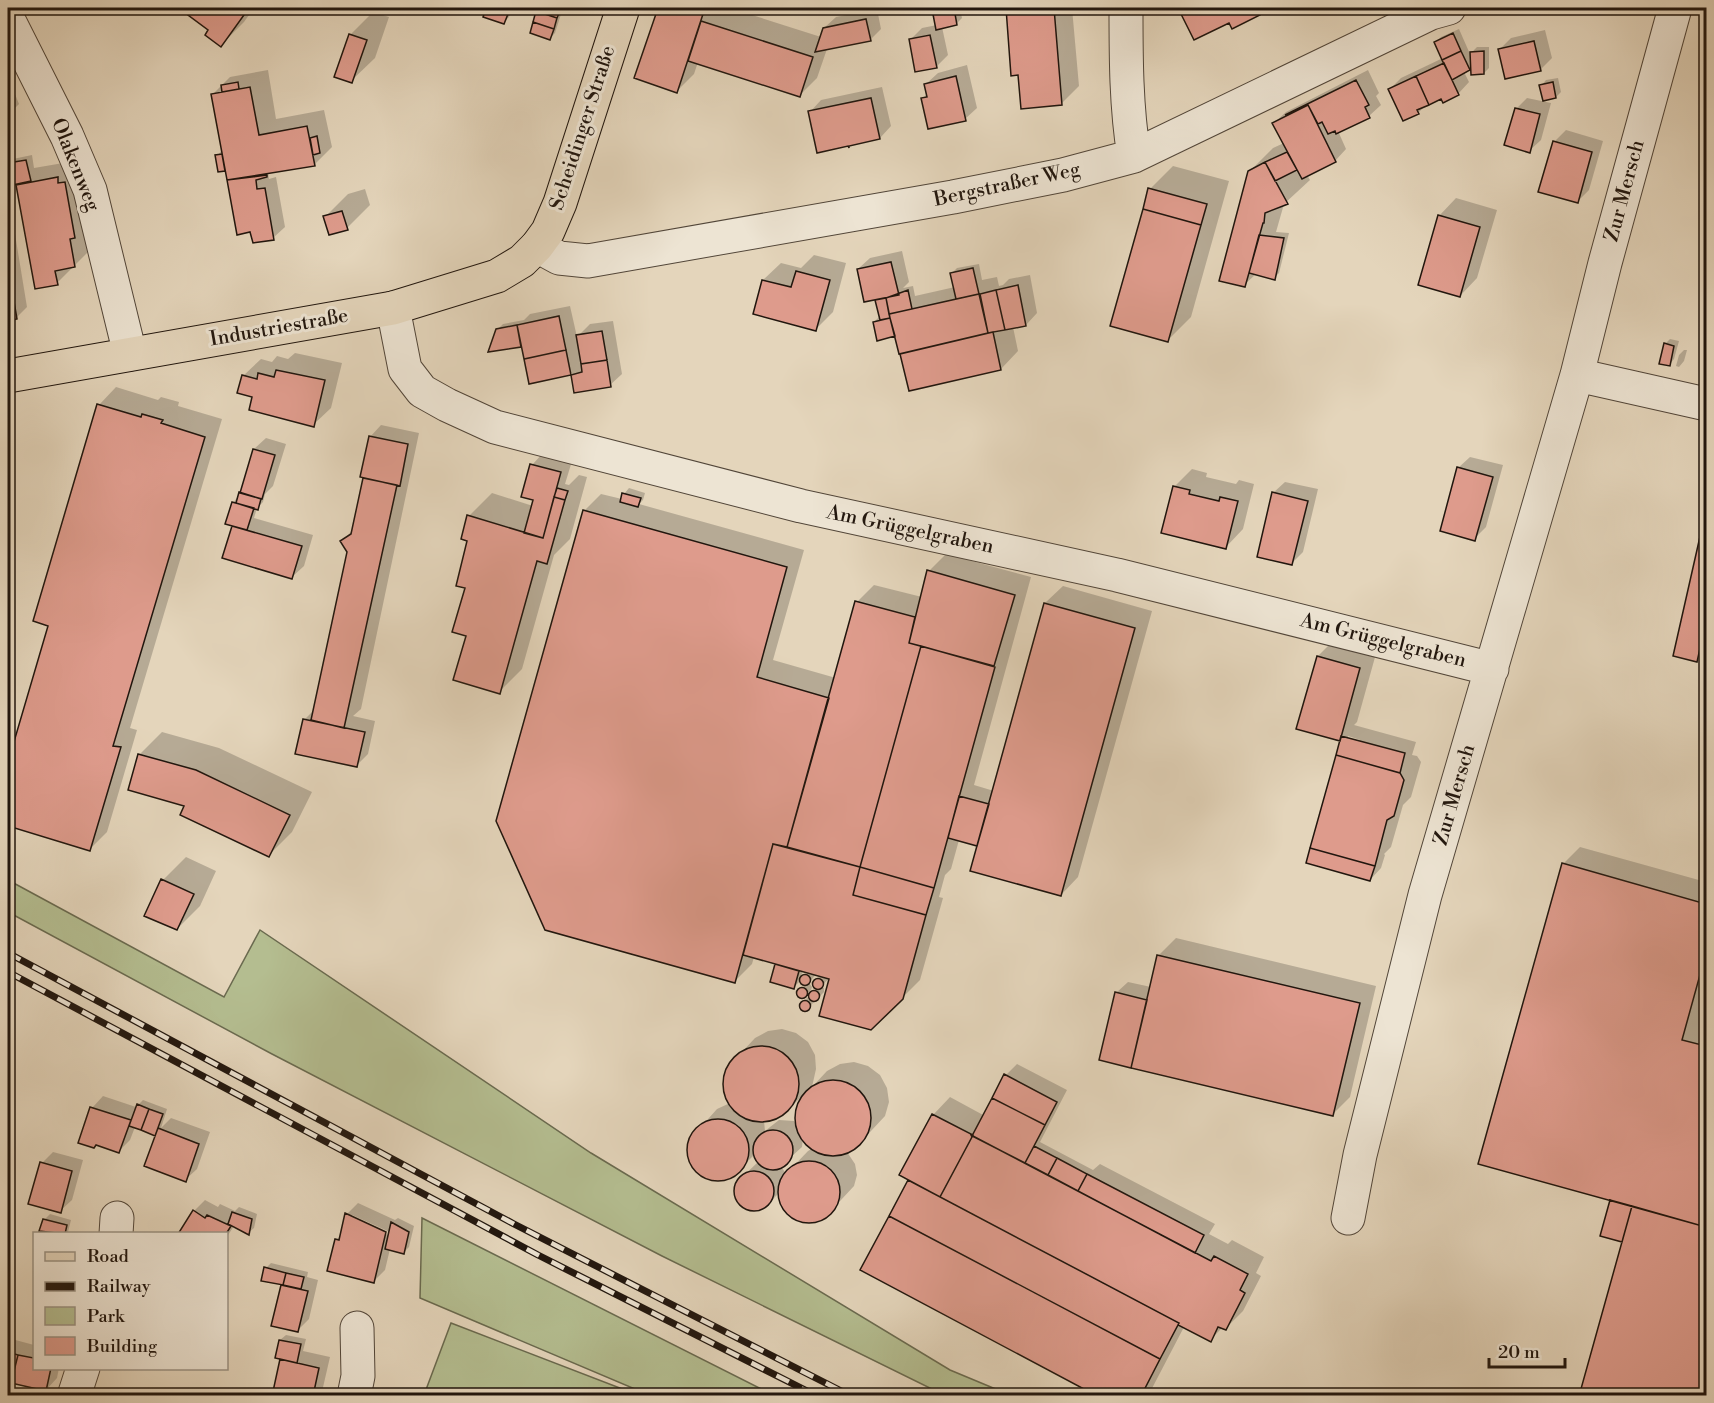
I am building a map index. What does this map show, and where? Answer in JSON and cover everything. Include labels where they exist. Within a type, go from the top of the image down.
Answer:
[{"type":"main road","name":"Scheidinger Straße","points":[[537,246],[548,231],[560,203],[623,8]]},
{"type":"main road","name":"Industriestraße","points":[[8,376],[393,308],[497,276],[522,261],[537,246]]},
{"type":"street","points":[[1126,8],[1126,76],[1129,128],[1134,156]]},
{"type":"street","name":"Bergstraßer Weg","points":[[537,246],[559,258],[588,261],[964,195],[1063,175],[1134,156],[1431,13],[1449,8]]},
{"type":"street","name":"Zur Mersch","points":[[1348,1218],[1360,1155],[1425,894],[1577,375],[1675,8]]},
{"type":"street","name":"Olakenweg","points":[[8,19],[67,136],[90,190],[130,354]]},
{"type":"street","name":"Am Grüggelgraben","points":[[393,308],[405,369],[422,391],[495,427],[801,506],[1117,575],[1492,669]]},
{"type":"street","points":[[1577,375],[1707,404]]},
{"type":"street","points":[[354,1395],[358,1376],[357,1328]]},
{"type":"street","points":[[74,1395],[82,1370]]},
{"type":"green space","points":[[8,880],[224,997],[260,930],[591,1153],[950,1370],[1010,1395],[944,1395],[662,1256],[272,1054],[8,912]]},
{"type":"green space","points":[[422,1218],[773,1395],[649,1395],[420,1298]]},
{"type":"green space","points":[[451,1323],[638,1395],[424,1395]]},
{"type":"building","points":[[193,8],[249,8],[221,47],[205,35],[208,30],[188,15]]},
{"type":"building","points":[[486,8],[508,14],[504,24],[483,17]]},
{"type":"building","points":[[538,8],[561,8],[557,18],[536,11]]},
{"type":"building","points":[[658,8],[705,8],[677,93],[634,78]]},
{"type":"building","points":[[954,8],[957,25],[936,30],[932,9]]},
{"type":"building","points":[[1006,8],[1054,8],[1062,105],[1021,109],[1018,75],[1011,76]]},
{"type":"building","points":[[1178,8],[1256,8],[1260,15],[1232,29],[1229,23],[1194,40]]},
{"type":"building","points":[[536,11],[557,18],[554,29],[533,22]]},
{"type":"building","points":[[866,19],[871,41],[815,52],[823,28]]},
{"type":"building","points":[[701,21],[813,57],[800,97],[688,61]]},
{"type":"building","points":[[533,22],[554,29],[550,40],[530,33]]},
{"type":"building","points":[[1453,33],[1461,51],[1442,60],[1434,42]]},
{"type":"building","points":[[349,34],[367,40],[352,83],[334,77]]},
{"type":"building","points":[[930,35],[937,68],[915,72],[909,39]]},
{"type":"building","points":[[1534,41],[1541,71],[1505,79],[1498,49]]},
{"type":"building","points":[[1461,51],[1470,70],[1452,80],[1442,60]]},
{"type":"building","points":[[1484,51],[1484,74],[1471,75],[1470,52]]},
{"type":"building","points":[[1444,63],[1459,95],[1443,103],[1441,99],[1429,105],[1416,76]]},
{"type":"building","points":[[956,76],[966,121],[928,129],[921,98],[927,97],[924,84]]},
{"type":"building","points":[[1416,76],[1429,105],[1417,110],[1419,114],[1403,121],[1388,89]]},
{"type":"building","points":[[1356,80],[1369,105],[1365,107],[1370,118],[1336,134],[1335,131],[1328,134],[1322,122],[1318,124],[1308,105],[1285,115]]},
{"type":"building","points":[[238,82],[239,89],[222,92],[221,85]]},
{"type":"building","points":[[1553,82],[1556,98],[1543,101],[1539,85]]},
{"type":"building","points":[[250,87],[259,135],[307,126],[315,166],[227,180],[211,94]]},
{"type":"building","points":[[871,98],[880,139],[849,146],[849,148],[848,146],[817,153],[808,111]]},
{"type":"building","points":[[1308,105],[1336,162],[1302,179],[1272,123]]},
{"type":"building","points":[[1515,108],[1540,114],[1530,153],[1504,145]]},
{"type":"building","points":[[317,136],[320,153],[313,155],[310,138]]},
{"type":"building","points":[[1553,141],[1592,152],[1578,203],[1538,192]]},
{"type":"building","points":[[1287,152],[1297,170],[1275,181],[1265,162]]},
{"type":"building","points":[[222,154],[225,171],[218,172],[215,155]]},
{"type":"building","points":[[26,160],[31,181],[8,186],[8,163]]},
{"type":"building","points":[[1265,162],[1288,204],[1265,213],[1245,287],[1219,281],[1248,171]]},
{"type":"building","points":[[267,175],[267,177],[256,180],[257,189],[265,188],[274,240],[253,243],[250,232],[237,235],[227,180]]},
{"type":"building","points":[[58,177],[58,183],[65,182],[75,238],[70,239],[75,267],[55,271],[58,285],[35,289],[16,185]]},
{"type":"building","points":[[1148,188],[1207,204],[1201,225],[1143,209]]},
{"type":"building","points":[[1143,209],[1201,225],[1168,342],[1110,326]]},
{"type":"building","points":[[342,211],[348,230],[329,235],[323,216]]},
{"type":"building","points":[[1438,215],[1480,227],[1460,297],[1418,285]]},
{"type":"building","points":[[1259,235],[1284,238],[1275,280],[1249,273]]},
{"type":"building","points":[[891,262],[899,295],[864,302],[857,269]]},
{"type":"building","points":[[8,267],[17,319],[8,321]]},
{"type":"building","points":[[973,268],[979,294],[956,299],[950,273]]},
{"type":"building","points":[[796,271],[830,280],[816,331],[753,314],[762,280],[791,287]]},
{"type":"building","points":[[1018,285],[1026,326],[1005,330],[996,290]]},
{"type":"building","points":[[908,290],[912,309],[889,314],[886,298]]},
{"type":"building","points":[[996,290],[1005,330],[988,333],[980,294]]},
{"type":"building","points":[[979,294],[988,333],[899,354],[889,314]]},
{"type":"building","points":[[886,298],[890,318],[880,320],[875,300]]},
{"type":"building","points":[[559,316],[566,350],[524,359],[517,325]]},
{"type":"building","points":[[890,318],[895,336],[877,341],[873,322]]},
{"type":"building","points":[[517,325],[521,347],[488,352],[496,329]]},
{"type":"building","points":[[602,331],[607,360],[581,364],[576,335]]},
{"type":"building","points":[[993,332],[1001,370],[909,391],[900,354]]},
{"type":"building","points":[[1664,343],[1674,346],[1670,366],[1659,364]]},
{"type":"building","points":[[566,350],[571,375],[529,384],[524,359]]},
{"type":"building","points":[[607,360],[611,387],[574,393],[571,375],[582,372],[581,364]]},
{"type":"building","points":[[276,370],[325,380],[314,427],[249,410],[252,397],[237,393],[242,375],[257,379],[258,373],[274,377]]},
{"type":"building","points":[[97,404],[141,417],[142,414],[163,420],[161,423],[205,437],[113,746],[121,747],[90,851],[8,826],[8,762],[48,626],[33,621]]},
{"type":"building","points":[[369,436],[408,444],[400,486],[360,477]]},
{"type":"building","points":[[253,449],[275,455],[262,499],[240,493]]},
{"type":"building","points":[[530,464],[561,472],[543,538],[524,533],[533,500],[521,497]]},
{"type":"building","points":[[1457,467],[1493,477],[1475,541],[1440,531]]},
{"type":"building","points":[[363,478],[397,485],[344,728],[311,720],[347,552],[340,541],[351,534]]},
{"type":"building","points":[[1173,486],[1190,490],[1189,494],[1219,501],[1220,497],[1238,501],[1226,549],[1161,533]]},
{"type":"building","points":[[557,488],[568,491],[565,500],[554,497]]},
{"type":"building","points":[[239,492],[261,499],[258,510],[236,503]]},
{"type":"building","points":[[1272,492],[1308,501],[1292,565],[1257,557]]},
{"type":"building","points":[[622,493],[641,498],[638,507],[620,502]]},
{"type":"building","points":[[554,497],[565,500],[547,564],[537,561],[500,694],[453,680],[466,636],[452,632],[465,588],[456,586],[467,541],[461,539],[467,515],[543,538]]},
{"type":"building","points":[[232,502],[254,508],[247,530],[225,524]]},
{"type":"building","points":[[583,510],[787,567],[757,677],[829,698],[787,847],[773,844],[735,983],[545,930],[496,821]]},
{"type":"building","points":[[1706,510],[1706,621],[1697,662],[1673,656]]},
{"type":"building","points":[[232,526],[302,546],[292,579],[222,558]]},
{"type":"building","points":[[927,570],[1015,595],[994,666],[909,643]]},
{"type":"building","points":[[855,601],[915,617],[909,643],[921,646],[860,867],[787,847]]},
{"type":"building","points":[[1044,603],[1135,628],[1061,896],[970,871]]},
{"type":"building","points":[[921,646],[995,667],[934,888],[860,867]]},
{"type":"building","points":[[1317,656],[1360,668],[1340,741],[1296,729]]},
{"type":"building","points":[[303,719],[365,732],[357,767],[295,754]]},
{"type":"building","points":[[1341,736],[1405,753],[1400,773],[1336,755]]},
{"type":"building","points":[[138,754],[196,770],[290,815],[269,857],[180,815],[184,806],[128,790]]},
{"type":"building","points":[[1336,755],[1400,773],[1404,780],[1394,816],[1387,820],[1375,866],[1310,848]]},
{"type":"building","points":[[959,796],[989,804],[977,846],[948,838]]},
{"type":"building","points":[[773,844],[860,867],[853,895],[926,915],[903,999],[871,1030],[819,1016],[829,979],[743,955]]},
{"type":"building","points":[[1310,848],[1375,866],[1370,881],[1306,863]]},
{"type":"building","points":[[1562,863],[1706,904],[1706,953],[1682,1040],[1706,1046],[1706,1227],[1478,1164]]},
{"type":"building","points":[[860,867],[934,888],[926,915],[853,895]]},
{"type":"building","points":[[161,879],[194,894],[177,930],[144,916]]},
{"type":"building","points":[[1157,955],[1360,1003],[1333,1116],[1131,1068]]},
{"type":"building","points":[[775,964],[799,971],[794,989],[770,982]]},
{"type":"building","points":[[805,974],[811,980],[805,986],[799,980]]},
{"type":"building","points":[[818,978],[824,984],[818,990],[812,984]]},
{"type":"building","points":[[802,987],[808,993],[802,999],[796,993]]},
{"type":"building","points":[[814,990],[820,996],[814,1002],[808,996]]},
{"type":"building","points":[[1115,992],[1147,1000],[1131,1068],[1099,1060]]},
{"type":"building","points":[[805,1000],[811,1006],[805,1012],[799,1006]]},
{"type":"building","points":[[761,1046],[776,1049],[788,1057],[796,1069],[799,1084],[796,1099],[788,1111],[776,1119],[761,1122],[746,1119],[734,1111],[726,1099],[723,1084],[726,1069],[734,1057],[746,1049]]},
{"type":"building","points":[[1004,1074],[1057,1102],[1045,1125],[992,1098]]},
{"type":"building","points":[[833,1080],[848,1083],[860,1091],[868,1103],[871,1118],[868,1133],[860,1145],[848,1153],[833,1156],[818,1153],[806,1145],[798,1133],[795,1118],[798,1103],[806,1091],[818,1083]]},
{"type":"building","points":[[992,1098],[1045,1125],[1025,1163],[972,1136]]},
{"type":"building","points":[[137,1104],[149,1109],[141,1130],[129,1126]]},
{"type":"building","points":[[90,1107],[131,1120],[119,1153],[96,1145],[94,1148],[78,1143]]},
{"type":"building","points":[[149,1109],[163,1114],[155,1136],[141,1130]]},
{"type":"building","points":[[932,1114],[973,1135],[940,1197],[899,1175]]},
{"type":"building","points":[[718,1119],[740,1128],[749,1150],[740,1172],[718,1181],[696,1172],[687,1150],[696,1128]]},
{"type":"building","points":[[158,1128],[199,1144],[186,1182],[144,1166]]},
{"type":"building","points":[[773,1130],[781,1131],[787,1136],[792,1142],[792,1158],[787,1164],[781,1169],[773,1170],[765,1169],[759,1164],[754,1158],[753,1150],[754,1142],[759,1136],[765,1131]]},
{"type":"building","points":[[971,1135],[1211,1261],[1214,1256],[1248,1274],[1240,1290],[1245,1293],[1226,1330],[1218,1327],[1211,1342],[940,1197]]},
{"type":"building","points":[[1034,1146],[1057,1158],[1048,1175],[1025,1163]]},
{"type":"building","points":[[1057,1158],[1087,1174],[1078,1191],[1048,1175]]},
{"type":"building","points":[[809,1161],[831,1170],[840,1192],[831,1214],[809,1223],[787,1214],[778,1192],[787,1170]]},
{"type":"building","points":[[40,1162],[72,1171],[61,1213],[28,1204]]},
{"type":"building","points":[[754,1171],[762,1172],[768,1177],[773,1183],[773,1199],[768,1205],[762,1210],[754,1211],[746,1210],[740,1205],[735,1199],[734,1191],[735,1183],[740,1177],[746,1172]]},
{"type":"building","points":[[1087,1174],[1204,1235],[1195,1253],[1078,1191]]},
{"type":"building","points":[[908,1180],[1179,1323],[1160,1359],[889,1216]]},
{"type":"building","points":[[1610,1200],[1632,1206],[1622,1242],[1600,1236]]},
{"type":"building","points":[[1632,1206],[1706,1227],[1706,1396],[1579,1396]]},
{"type":"building","points":[[193,1210],[205,1218],[207,1215],[231,1226],[227,1232],[179,1232]]},
{"type":"building","points":[[232,1212],[252,1219],[249,1235],[228,1224]]},
{"type":"building","points":[[345,1213],[386,1232],[374,1283],[327,1271],[335,1239],[339,1240]]},
{"type":"building","points":[[889,1216],[1160,1359],[1141,1396],[1097,1396],[860,1270]]},
{"type":"building","points":[[43,1219],[67,1225],[65,1232],[39,1231]]},
{"type":"building","points":[[391,1222],[409,1232],[404,1254],[385,1249]]},
{"type":"building","points":[[264,1267],[286,1273],[283,1285],[261,1281]]},
{"type":"building","points":[[286,1273],[304,1277],[301,1289],[283,1285]]},
{"type":"building","points":[[281,1285],[308,1291],[298,1332],[271,1326]]},
{"type":"building","points":[[279,1340],[301,1344],[297,1363],[275,1358]]},
{"type":"building","points":[[8,1352],[18,1355],[11,1383],[8,1382]]},
{"type":"building","points":[[18,1355],[33,1358],[33,1370],[51,1370],[46,1391],[11,1383]]},
{"type":"building","points":[[280,1359],[319,1368],[313,1396],[272,1396]]},
{"type":"railway","points":[[8,953],[514,1224],[851,1396]]},
{"type":"railway","points":[[8,972],[538,1255],[817,1396]]}]
